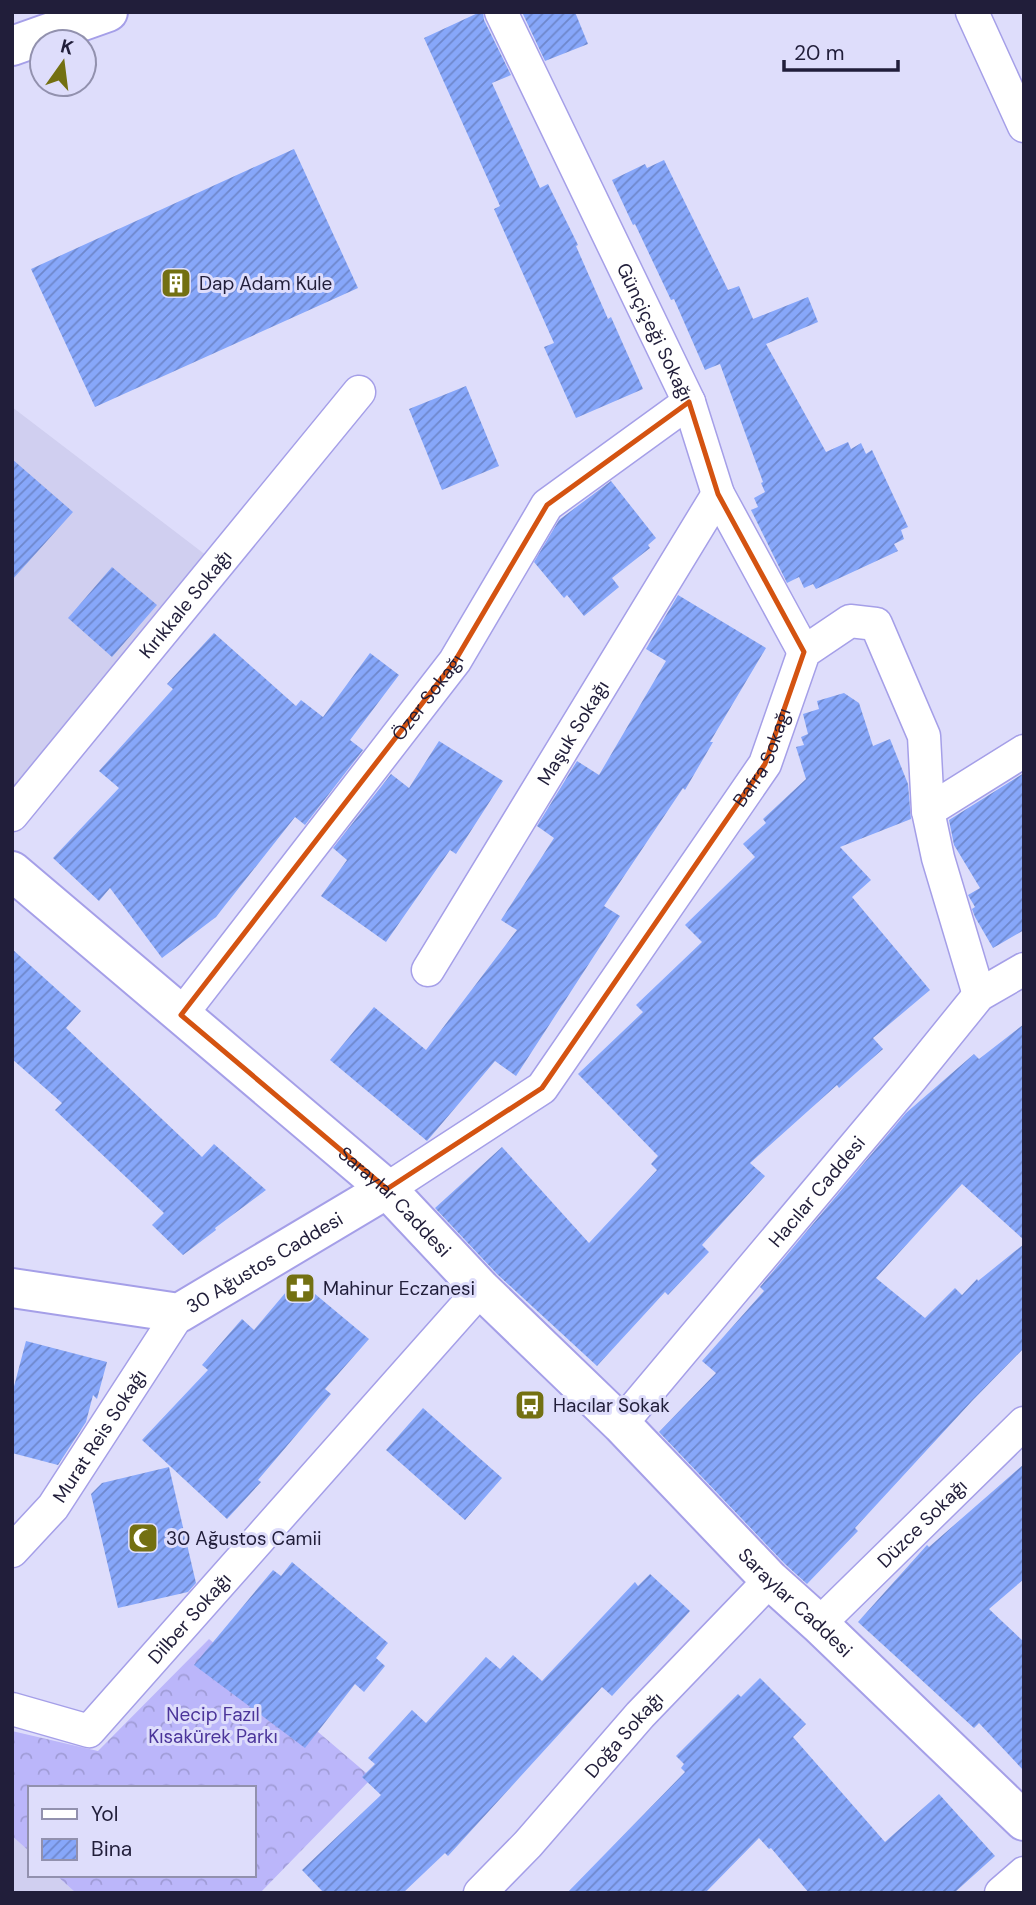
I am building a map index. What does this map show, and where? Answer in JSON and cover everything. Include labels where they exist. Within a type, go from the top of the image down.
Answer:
[{"type":"street","points":[[15,37],[108,12]]},
{"type":"street","name":"Günçiçeği Sokağı","points":[[501,12],[689,402],[718,494],[804,652]]},
{"type":"street","points":[[972,12],[1024,126]]},
{"type":"street","name":"Kırıkkale Sokağı","points":[[12,815],[359,392]]},
{"type":"street","name":"Özer Sokağı","points":[[181,1015],[455,661],[547,505],[689,402]]},
{"type":"street","name":"Maşuk Sokağı","points":[[428,970],[718,494]]},
{"type":"street","points":[[804,652],[850,621],[876,624],[924,736],[928,811],[938,858],[979,995]]},
{"type":"street","name":"Bafra Sokağı","points":[[387,1189],[542,1088],[765,764],[804,652]]},
{"type":"street","points":[[928,811],[1024,751]]},
{"type":"street","name":"Saraylar Caddesi","points":[[12,871],[387,1189],[481,1289],[621,1424],[770,1580],[820,1624],[1024,1821]]},
{"type":"street","name":"Hacılar Caddesi","points":[[621,1424],[979,995],[1024,969]]},
{"type":"street","name":"30 Ağustos Caddesi","points":[[12,1288],[179,1314],[387,1189]]},
{"type":"street","name":"Dilber Sokağı","points":[[12,1709],[89,1731],[481,1289]]},
{"type":"street","name":"Murat Reis Sokağı","points":[[12,1551],[53,1507],[179,1314]]},
{"type":"street","name":"Düzce Sokağı","points":[[820,1624],[1024,1423]]},
{"type":"street","name":"Doğa Sokağı","points":[[480,1893],[528,1844],[640,1715],[770,1580]]},
{"type":"street","points":[[1001,1893],[1024,1873]]},
{"type":"highlighted area","points":[[689,402],[718,494],[804,652],[765,764],[542,1088],[387,1189],[181,1015],[455,661],[547,505]]},
{"type":"shaded area","points":[[12,407],[228,572],[12,819]]},
{"type":"shaded area","points":[[12,1836],[28,1850],[28,1877],[58,1877],[76,1893],[12,1893]]},
{"type":"green space","name":"Necip Fazıl Kısakürek Parkı","points":[[209,1639],[372,1778],[260,1893],[76,1893],[58,1877],[256,1877],[256,1786],[28,1786],[28,1850],[12,1836],[12,1731],[98,1751]]},
{"type":"building","points":[[483,12],[484,20],[511,75],[492,83],[540,188],[548,184],[578,245],[576,246],[608,319],[611,317],[643,389],[576,418],[544,347],[554,343],[494,209],[500,206],[424,38]]},
{"type":"building","points":[[522,12],[575,12],[588,44],[545,61]]},
{"type":"building","points":[[294,149],[358,288],[95,407],[31,269]]},
{"type":"building","points":[[664,160],[728,290],[739,286],[753,319],[808,297],[818,322],[766,344],[826,452],[848,442],[851,449],[861,443],[866,454],[872,450],[908,527],[901,530],[904,539],[894,544],[898,551],[816,589],[813,584],[804,588],[799,577],[787,583],[751,510],[758,507],[754,498],[765,492],[761,483],[763,482],[720,364],[705,370],[674,299],[671,300],[612,180],[645,164],[647,168]]},
{"type":"building","points":[[466,386],[499,466],[442,490],[409,409]]},
{"type":"building","points":[[12,459],[73,512],[12,580]]},
{"type":"building","points":[[611,481],[656,538],[648,545],[650,548],[612,578],[619,587],[584,616],[567,595],[564,598],[534,562],[559,520]]},
{"type":"building","points":[[112,567],[157,605],[112,657],[68,618]]},
{"type":"building","points":[[678,595],[766,648],[685,790],[683,788],[604,906],[620,916],[516,1076],[495,1061],[427,1141],[330,1060],[374,1007],[426,1050],[517,930],[501,920],[554,838],[537,826],[577,761],[599,775],[666,661],[646,649]]},
{"type":"building","points":[[214,633],[296,706],[301,700],[323,717],[370,653],[399,675],[350,740],[363,750],[305,825],[295,817],[216,917],[162,958],[110,888],[99,901],[53,858],[119,788],[99,771],[173,689],[167,684]]},
{"type":"building","points":[[844,693],[859,703],[873,746],[890,739],[908,784],[911,819],[840,847],[871,880],[852,897],[930,990],[873,1038],[883,1049],[839,1088],[837,1085],[750,1163],[765,1176],[702,1245],[709,1252],[668,1295],[665,1292],[597,1366],[497,1274],[435,1208],[502,1147],[589,1243],[657,1170],[651,1164],[658,1156],[578,1074],[643,1012],[636,1005],[702,942],[685,925],[755,857],[743,844],[766,823],[763,819],[806,779],[796,747],[804,745],[801,737],[808,734],[803,714],[819,709],[817,701]]},
{"type":"building","points":[[439,741],[503,781],[456,854],[450,850],[386,942],[321,896],[347,860],[333,848],[391,774],[409,788]]},
{"type":"building","points":[[1024,773],[1024,930],[993,948],[975,917],[972,909],[975,907],[968,895],[980,888],[954,845],[949,820]]},
{"type":"building","points":[[12,949],[81,1011],[66,1028],[202,1157],[214,1144],[266,1190],[183,1255],[152,1225],[164,1213],[55,1110],[62,1103],[12,1059]]},
{"type":"building","points":[[1024,1024],[1024,1240],[962,1184],[876,1278],[925,1318],[955,1288],[962,1295],[977,1279],[978,1281],[1024,1244],[1024,1348],[855,1528],[858,1531],[807,1584],[659,1432],[716,1373],[702,1361],[764,1291],[760,1287],[906,1113],[974,1054],[979,1059]]},
{"type":"building","points":[[297,1279],[369,1339],[325,1389],[331,1394],[258,1480],[261,1482],[227,1519],[142,1440],[208,1370],[202,1365],[242,1319],[254,1330]]},
{"type":"building","points":[[26,1341],[107,1362],[97,1399],[93,1395],[86,1422],[58,1465],[12,1453],[12,1394]]},
{"type":"building","points":[[423,1408],[502,1478],[465,1520],[386,1450]]},
{"type":"building","points":[[1024,1464],[1024,1579],[989,1609],[1024,1642],[1024,1771],[979,1723],[974,1728],[858,1622],[927,1545],[929,1547]]},
{"type":"building","name":"30 Ağustos Camii","points":[[169,1467],[196,1583],[188,1592],[118,1608],[91,1494],[102,1483]]},
{"type":"building","points":[[292,1562],[388,1643],[376,1658],[385,1666],[364,1692],[355,1684],[305,1748],[194,1665],[273,1570],[281,1576]]},
{"type":"building","points":[[650,1574],[690,1611],[612,1696],[602,1687],[448,1856],[445,1853],[403,1893],[324,1893],[302,1870],[381,1795],[362,1777],[375,1764],[368,1758],[412,1710],[426,1723],[486,1657],[500,1669],[513,1655],[542,1681],[635,1582],[638,1586]]},
{"type":"building","points":[[760,1678],[806,1724],[793,1737],[885,1842],[939,1794],[995,1856],[954,1893],[809,1893],[771,1848],[759,1838],[705,1893],[567,1893],[685,1772],[681,1768],[684,1764],[676,1756],[738,1694],[741,1697]]},
{"type":"place","name":"Dap Adam Kule","points":[[176,283]]},
{"type":"place","name":"Mahinur Eczanesi","points":[[300,1288]]},
{"type":"place","name":"Hacılar Sokak","points":[[530,1405]]},
{"type":"place","name":"30 Ağustos Camii","points":[[143,1538]]}]
